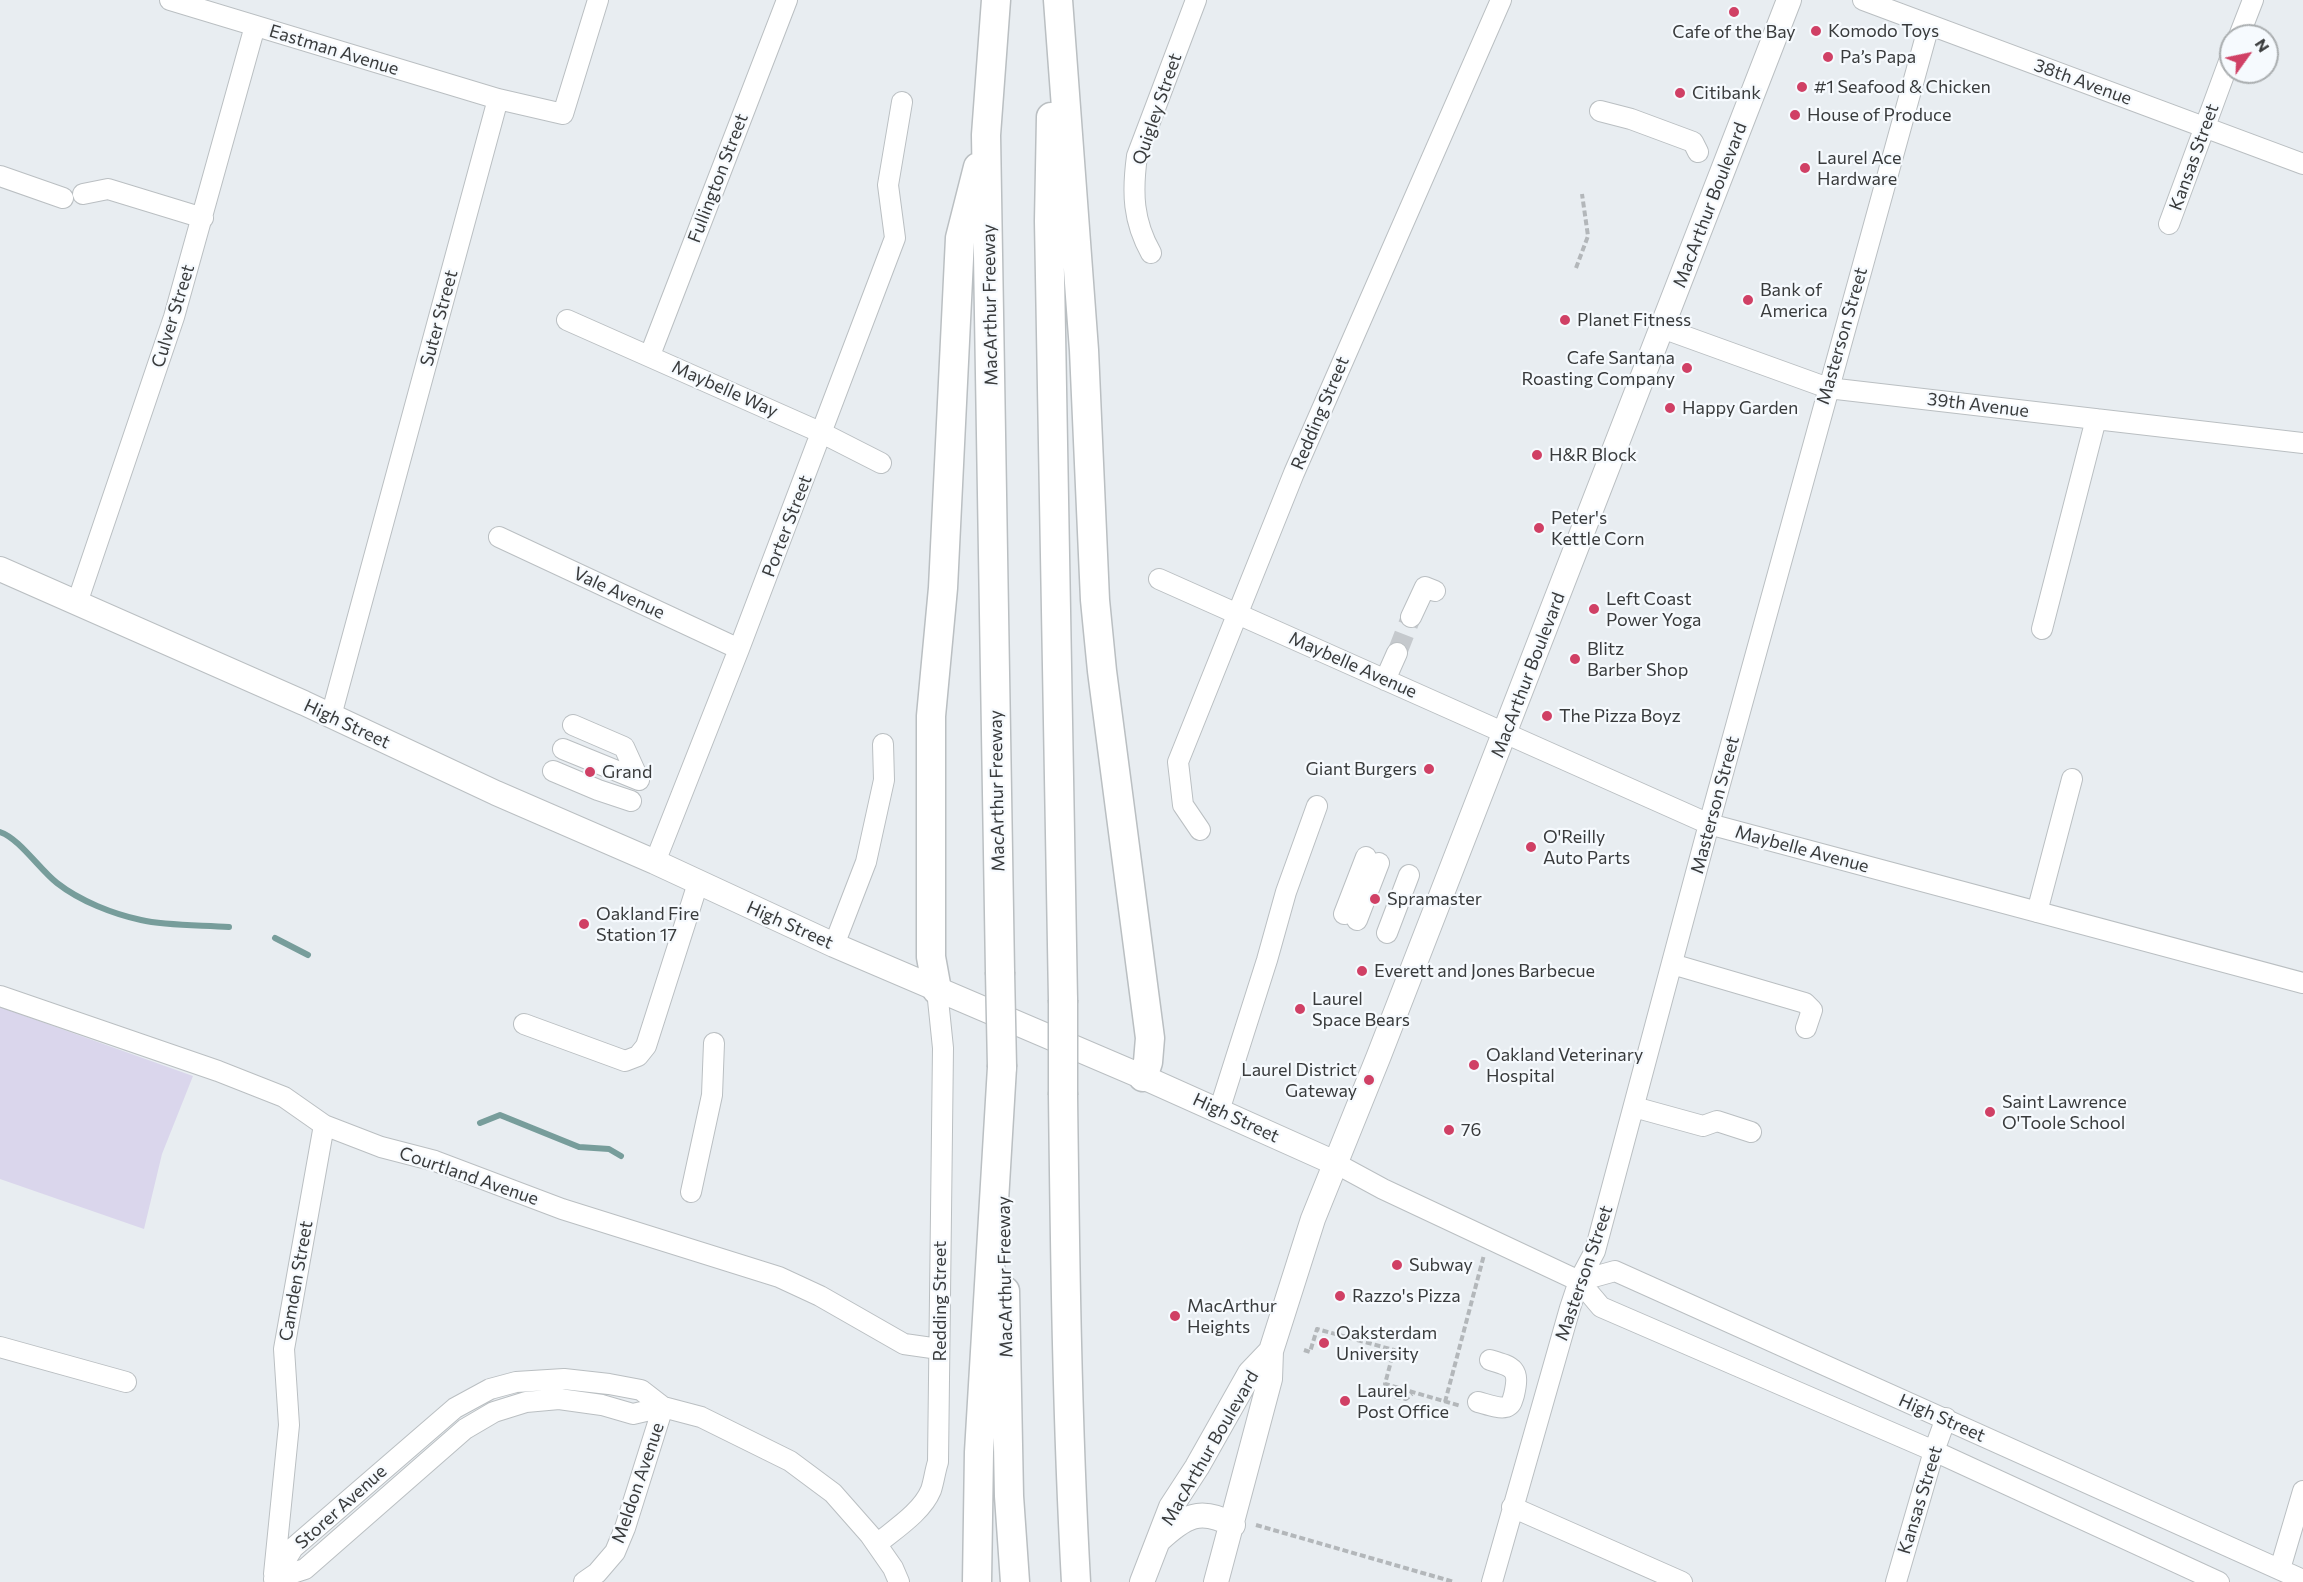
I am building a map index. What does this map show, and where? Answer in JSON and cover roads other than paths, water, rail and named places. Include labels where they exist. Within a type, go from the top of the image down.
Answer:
[{"type":"highway","name":"MacArthur Freeway","points":[[996,0],[986,135],[1005,1340],[1009,1496],[1015,1582]]},
{"type":"highway","points":[[1056,0],[1051,90],[1049,221],[1067,1363],[1077,1582]]},
{"type":"highway","points":[[1056,0],[1084,350],[1095,600],[1102,671],[1150,1038],[1148,1062],[1143,1077]]},
{"type":"highway","points":[[937,990],[931,957],[931,716],[943,588],[960,238],[986,135]]},
{"type":"highway","points":[[977,1582],[980,1430],[1002,1067]]},
{"type":"main road","name":"MacArthur Boulevard","points":[[1216,1582],[1245,1525],[1270,1379],[1271,1352],[1313,1219],[1382,1048],[1789,0]]},
{"type":"main road","name":"High Street","points":[[0,569],[331,716],[496,793],[655,862],[834,945],[1143,1077],[1335,1163]]},
{"type":"main road","name":"MacArthur Boulevard","points":[[1142,1582],[1171,1507],[1197,1467],[1250,1373],[1271,1352]]},
{"type":"main road","points":[[1157,1542],[1177,1524],[1203,1514],[1245,1525]]},
{"type":"street","name":"Eastman Avenue","points":[[170,0],[498,99]]},
{"type":"street","points":[[498,99],[563,114],[598,0]]},
{"type":"street","name":"Fullington Street","points":[[650,355],[787,0]]},
{"type":"street","name":"Quigley Street","points":[[1151,253],[1141,236],[1136,217],[1134,178],[1137,156],[1196,0]]},
{"type":"street","name":"Redding Street","points":[[1200,830],[1183,805],[1178,762],[1294,473],[1501,0]]},
{"type":"street","name":"38th Avenue","points":[[1863,0],[2303,164]]},
{"type":"street","points":[[2244,24],[2253,0]]},
{"type":"street","name":"Masterson Street","points":[[1492,1582],[1579,1281],[1595,1251],[1709,824],[1929,25]]},
{"type":"street","name":"Culver Street","points":[[77,603],[138,425],[203,218],[255,26]]},
{"type":"street","name":"Kansas Street","points":[[2169,224],[2220,84]]},
{"type":"street","name":"Suter Street","points":[[331,716],[498,99]]},
{"type":"street","name":"Porter Street","points":[[655,862],[739,649],[895,238],[888,185],[902,102]]},
{"type":"street","points":[[1600,111],[1631,119],[1693,142],[1698,152]]},
{"type":"street","points":[[0,176],[63,198]]},
{"type":"street","points":[[83,194],[108,189],[203,218]]},
{"type":"street","name":"Maybelle Way","points":[[567,320],[822,433],[881,463]]},
{"type":"street","name":"39th Avenue","points":[[1662,328],[1828,388],[2303,443]]},
{"type":"street","points":[[2042,629],[2096,419]]},
{"type":"street","name":"Vale Avenue","points":[[499,537],[739,649]]},
{"type":"street","name":"Maybelle Avenue","points":[[1159,579],[1709,824],[2303,983]]},
{"type":"street","points":[[1412,617],[1425,587],[1435,591]]},
{"type":"street","points":[[1385,680],[1397,653]]},
{"type":"street","points":[[563,749],[639,780],[624,747],[573,725]]},
{"type":"street","points":[[834,945],[866,862],[884,780],[883,744]]},
{"type":"street","points":[[553,771],[631,801]]},
{"type":"street","points":[[2037,912],[2072,779]]},
{"type":"street","points":[[1220,1111],[1286,892],[1317,806]]},
{"type":"street","points":[[1388,866],[1365,924],[1388,866]]},
{"type":"street","points":[[524,1024],[625,1061],[638,1056],[646,1046],[698,883]]},
{"type":"street","points":[[1672,964],[1805,1003],[1812,1010],[1806,1028]]},
{"type":"street","name":"Redding Street","points":[[877,1544],[911,1516],[930,1492],[938,1462],[943,1048],[937,990]]},
{"type":"street","name":"Courtland Avenue","points":[[0,996],[218,1071],[284,1097],[324,1125],[381,1147],[435,1161],[562,1209],[779,1277],[820,1296],[904,1344],[939,1349]]},
{"type":"street","points":[[691,1192],[712,1095],[714,1043]]},
{"type":"street","points":[[1634,1107],[1703,1126],[1717,1121],[1751,1132]]},
{"type":"street","name":"Camden Street","points":[[273,1580],[289,1425],[284,1349],[324,1125]]},
{"type":"street","name":"High Street","points":[[1335,1163],[1383,1189],[1579,1281],[1602,1306],[1934,1451],[2219,1582]]},
{"type":"street","name":"High Street","points":[[1579,1281],[1615,1271],[2303,1580]]},
{"type":"street","points":[[0,1347],[126,1382]]},
{"type":"street","points":[[1478,1402],[1502,1407],[1512,1403],[1518,1380],[1515,1372],[1509,1366],[1490,1360]]},
{"type":"street","name":"Storer Avenue","points":[[273,1580],[293,1548],[455,1408],[490,1389],[516,1382],[564,1379],[641,1390],[663,1407],[701,1417],[790,1461],[833,1493],[877,1544]]},
{"type":"street","name":"Meldon Avenue","points":[[584,1582],[597,1573],[615,1552],[625,1528],[663,1407]]},
{"type":"street","name":"Kansas Street","points":[[1896,1582],[1934,1451],[1946,1418]]},
{"type":"street","points":[[2280,1569],[2303,1491]]},
{"type":"street","points":[[1512,1507],[1682,1582]]},
{"type":"street","points":[[877,1544],[899,1582]]},
{"type":"waterway","points":[[0,832],[22,847],[57,883],[97,906],[151,922],[229,927]]},
{"type":"waterway","points":[[275,938],[308,955]]},
{"type":"waterway","points":[[480,1123],[500,1115],[579,1147],[609,1149],[621,1156]]},
{"type":"tunnel","points":[[1397,653],[1411,617]]},
{"type":"place","name":"Cafe of the Bay","points":[[1734,12]]},
{"type":"place","name":"Komodo Toys","points":[[1816,31]]},
{"type":"place","name":"Pa’s Papa","points":[[1828,57]]},
{"type":"place","name":"#1 Seafood & Chicken","points":[[1802,87]]},
{"type":"place","name":"Citibank","points":[[1680,93]]},
{"type":"place","name":"House of Produce","points":[[1795,115]]},
{"type":"place","name":"Laurel Ace Hardware","points":[[1805,168]]},
{"type":"place","name":"Bank of America","points":[[1748,300]]},
{"type":"place","name":"Planet Fitness","points":[[1565,320]]},
{"type":"place","name":"Cafe Santana Roasting Company","points":[[1687,368]]},
{"type":"place","name":"Happy Garden","points":[[1670,408]]},
{"type":"place","name":"H&R Block","points":[[1537,455]]},
{"type":"place","name":"Peter's Kettle Corn","points":[[1539,528]]},
{"type":"place","name":"Left Coast Power Yoga","points":[[1594,609]]},
{"type":"place","name":"Blitz Barber Shop","points":[[1575,659]]},
{"type":"place","name":"The Pizza Boyz","points":[[1547,716]]},
{"type":"place","name":"Giant Burgers","points":[[1429,769]]},
{"type":"place","name":"Grand","points":[[590,772]]},
{"type":"place","name":"O'Reilly Auto Parts","points":[[1531,847]]},
{"type":"place","name":"Spramaster","points":[[1375,899]]},
{"type":"place","name":"Oakland Fire Station 17","points":[[584,924]]},
{"type":"place","name":"Everett and Jones Barbecue","points":[[1362,971]]},
{"type":"place","name":"Laurel Space Bears","points":[[1300,1009]]},
{"type":"place","name":"Oakland Veterinary Hospital","points":[[1474,1065]]},
{"type":"place","name":"Laurel District Gateway","points":[[1369,1080]]},
{"type":"place","name":"Saint Lawrence O'Toole School","points":[[1990,1112]]},
{"type":"place","name":"76","points":[[1449,1130]]},
{"type":"place","name":"Subway","points":[[1397,1265]]},
{"type":"place","name":"Razzo's Pizza","points":[[1340,1296]]},
{"type":"place","name":"MacArthur Heights","points":[[1175,1316]]},
{"type":"place","name":"Oaksterdam University","points":[[1324,1343]]},
{"type":"place","name":"Laurel Post Office","points":[[1345,1401]]}]
